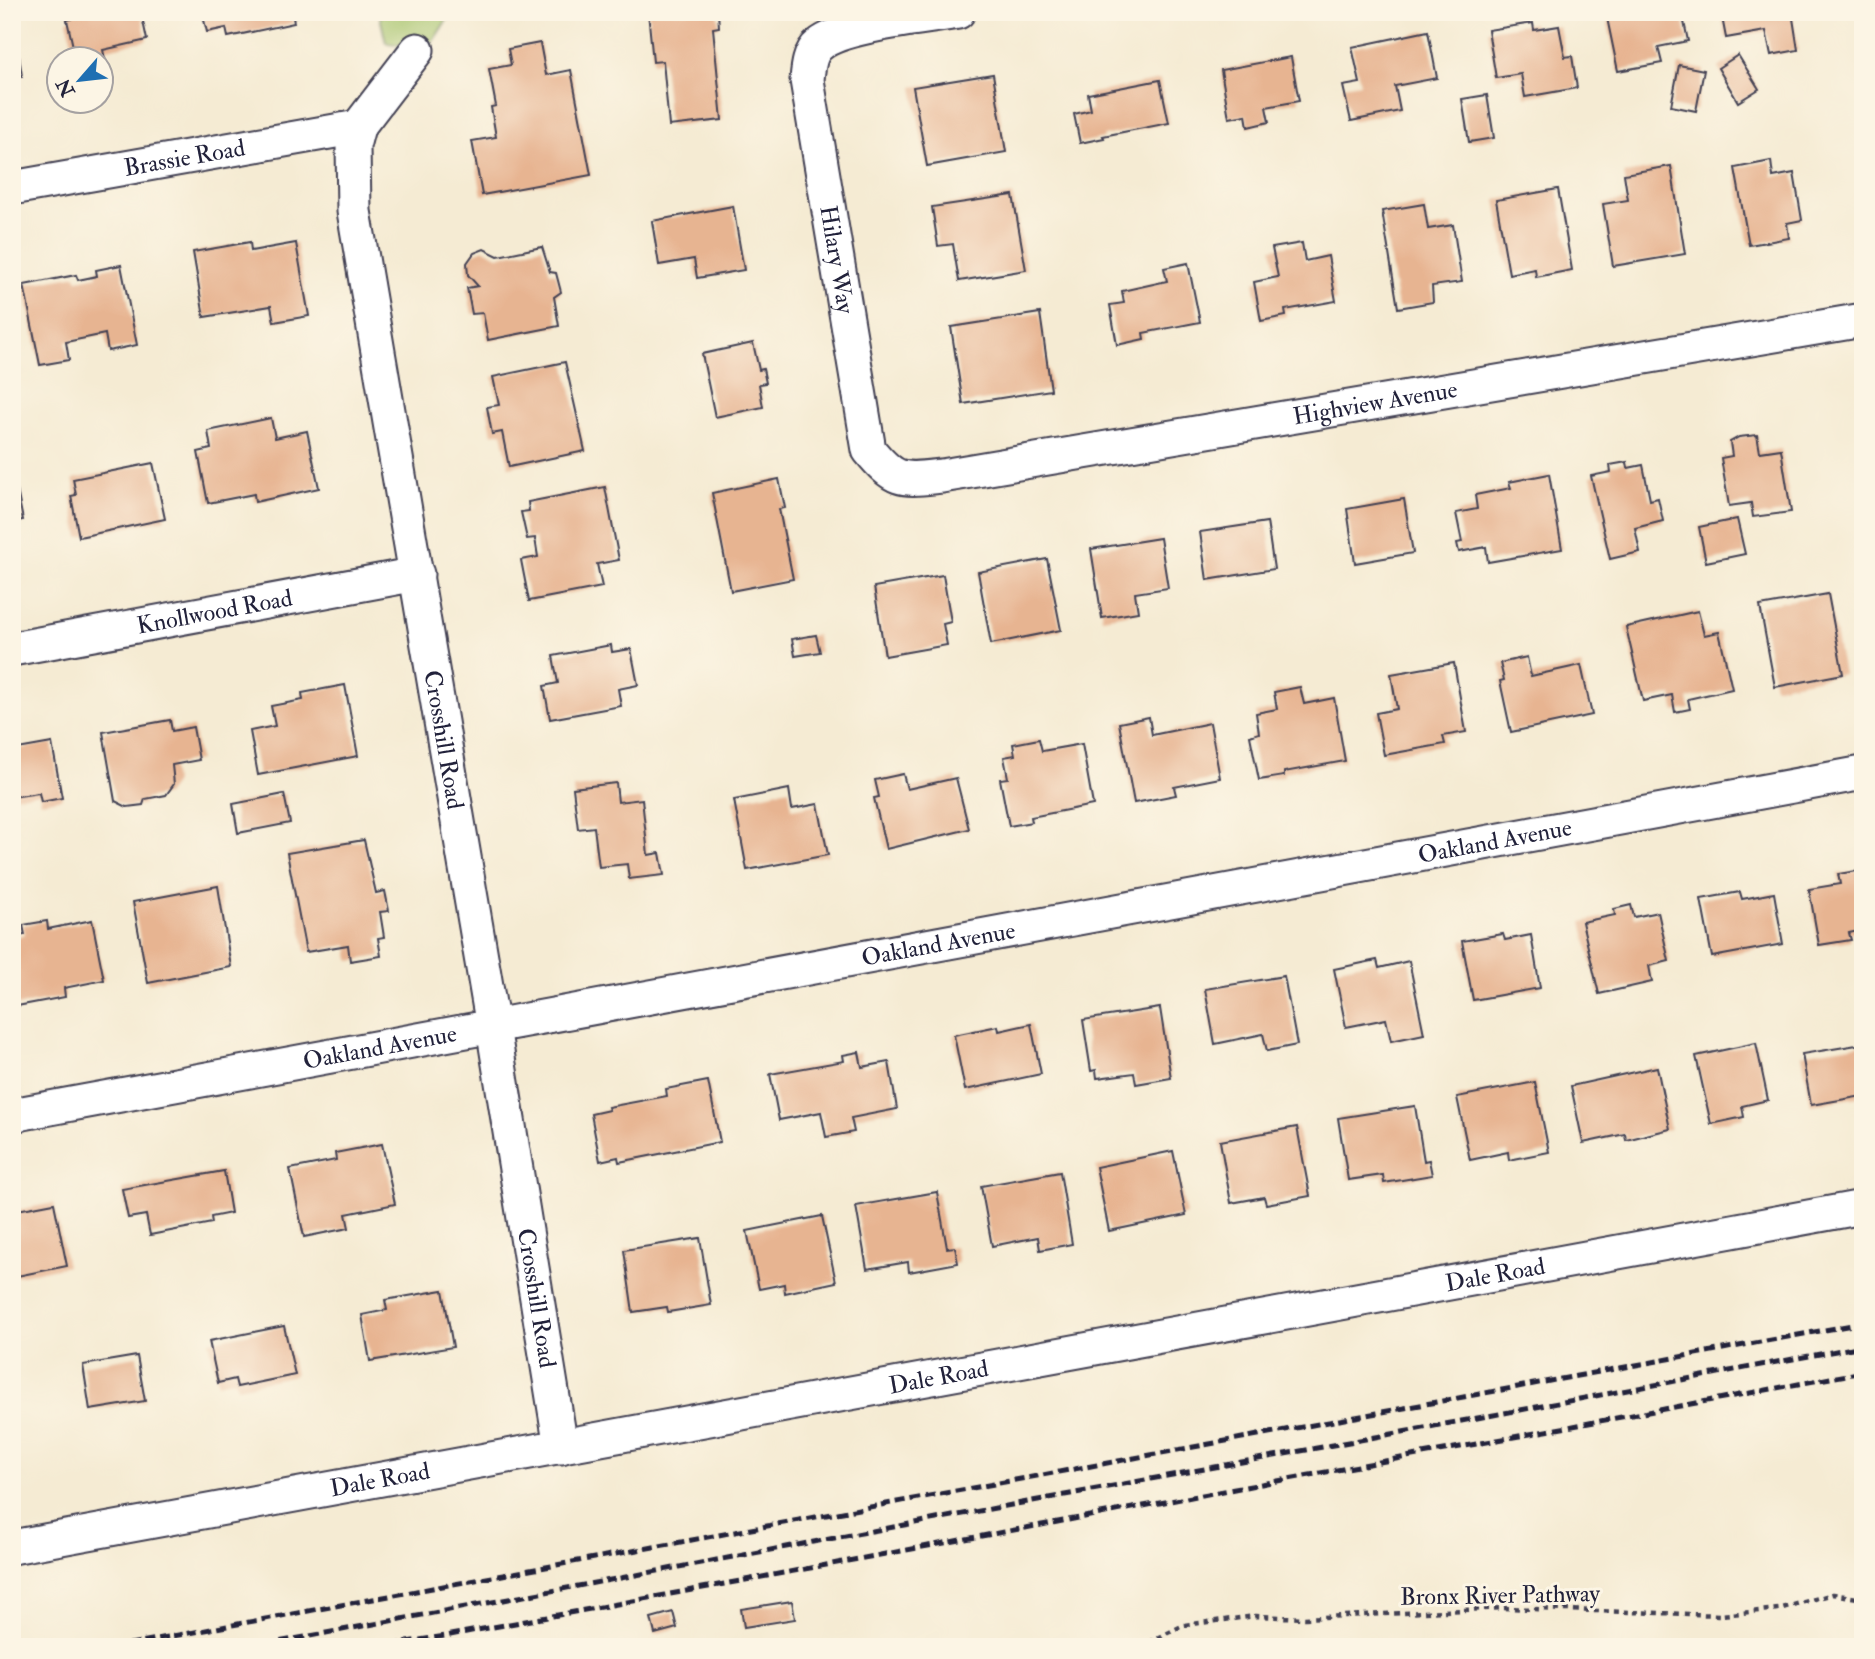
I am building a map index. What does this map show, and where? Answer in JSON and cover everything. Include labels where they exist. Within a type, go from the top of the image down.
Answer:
[{"type":"street","name":"Hilary Way","points":[[886,471],[869,450],[807,80],[808,64],[818,45],[856,29],[958,12]]},
{"type":"street","name":"Crosshill Road","points":[[417,50],[358,127],[353,146],[354,211],[493,1027],[561,1447]]},
{"type":"street","name":"Brassie Road","points":[[12,188],[358,127]]},
{"type":"street","name":"Highview Avenue","points":[[886,471],[898,477],[912,479],[942,476],[1863,320]]},
{"type":"street","name":"Knollwood Road","points":[[12,649],[416,574]]},
{"type":"street","name":"Oakland Avenue","points":[[12,1115],[1863,773]]},
{"type":"street","name":"Dale Road","points":[[12,1547],[1863,1207]]},
{"type":"path","name":"Bronx River Pathway","points":[[1140,1647],[1184,1625],[1255,1616],[1305,1618],[1504,1608],[1721,1615],[1779,1609],[1832,1594],[1863,1599]]},
{"type":"green space","points":[[379,12],[452,12],[428,49],[386,43]]},
{"type":"building","points":[[69,12],[141,12],[147,40],[116,47],[73,46],[67,20],[71,19]]},
{"type":"building","points":[[202,12],[308,13],[293,17],[294,23],[228,37],[226,28],[207,32]]},
{"type":"building","points":[[648,12],[718,12],[719,27],[713,28],[722,120],[669,126],[663,61],[653,62]]},
{"type":"building","points":[[1682,12],[1688,41],[1658,47],[1662,63],[1618,71],[1606,13]]},
{"type":"building","points":[[1721,12],[1792,12],[1798,50],[1771,55],[1766,31],[1726,38]]},
{"type":"building","points":[[1533,23],[1534,30],[1559,26],[1565,57],[1572,56],[1577,88],[1525,97],[1521,74],[1496,78],[1488,30]]},
{"type":"building","points":[[12,29],[15,29],[22,76],[12,78]]},
{"type":"building","points":[[1428,31],[1437,78],[1395,86],[1400,111],[1351,121],[1343,86],[1360,83],[1352,47]]},
{"type":"building","points":[[540,43],[546,75],[571,70],[591,175],[482,195],[472,141],[496,137],[491,107],[496,106],[489,69],[511,65],[508,49]]},
{"type":"building","points":[[1738,55],[1759,89],[1738,102],[1718,68]]},
{"type":"building","points":[[1291,57],[1299,101],[1266,107],[1269,122],[1248,127],[1246,115],[1229,118],[1221,70]]},
{"type":"building","points":[[1679,65],[1704,70],[1696,111],[1671,106]]},
{"type":"building","points":[[993,74],[1006,152],[927,166],[913,87]]},
{"type":"building","points":[[1160,80],[1169,123],[1080,143],[1074,114],[1091,110],[1088,94]]},
{"type":"building","points":[[1487,95],[1494,138],[1469,142],[1462,99]]},
{"type":"building","points":[[1771,161],[1773,177],[1794,173],[1802,220],[1787,223],[1789,238],[1749,245],[1735,168]]},
{"type":"building","points":[[1671,166],[1685,254],[1613,266],[1603,204],[1628,200],[1624,174]]},
{"type":"building","points":[[1558,189],[1572,270],[1536,277],[1535,269],[1509,274],[1496,200]]},
{"type":"building","points":[[1013,195],[1026,270],[959,281],[953,244],[938,246],[932,207]]},
{"type":"building","points":[[1424,204],[1428,229],[1453,225],[1462,282],[1432,286],[1433,302],[1398,308],[1382,211]]},
{"type":"building","points":[[733,206],[744,270],[697,278],[694,259],[659,265],[652,221]]},
{"type":"building","points":[[250,242],[251,251],[296,243],[309,316],[274,322],[271,306],[204,317],[193,252]]},
{"type":"building","points":[[1302,243],[1305,261],[1328,256],[1336,301],[1285,310],[1286,316],[1261,321],[1254,282],[1278,277],[1272,248]]},
{"type":"building","points":[[542,247],[550,272],[556,273],[561,292],[554,297],[559,326],[488,340],[483,313],[472,314],[467,288],[478,286],[468,275],[467,263],[474,253],[484,249],[498,256]]},
{"type":"building","points":[[1188,263],[1200,322],[1143,333],[1144,339],[1117,345],[1110,305],[1124,303],[1122,291],[1167,281],[1164,268]]},
{"type":"building","points":[[121,265],[137,345],[108,351],[105,334],[66,342],[69,360],[40,365],[24,285],[76,275],[78,280],[97,276],[96,270]]},
{"type":"building","points":[[1040,313],[1051,390],[963,404],[951,327]]},
{"type":"building","points":[[753,343],[759,370],[763,369],[766,383],[759,384],[763,407],[715,417],[702,354]]},
{"type":"building","points":[[565,362],[585,451],[509,467],[502,432],[492,434],[487,407],[499,405],[493,377]]},
{"type":"building","points":[[271,418],[275,438],[307,431],[319,488],[255,502],[254,494],[208,503],[198,452],[211,449],[208,431]]},
{"type":"building","points":[[1757,435],[1760,452],[1781,449],[1791,512],[1753,517],[1751,503],[1729,506],[1721,458],[1732,456],[1730,442],[1739,437]]},
{"type":"building","points":[[1627,462],[1628,468],[1643,465],[1650,500],[1658,498],[1663,521],[1635,528],[1640,552],[1610,559],[1591,476],[1611,472],[1610,465]]},
{"type":"building","points":[[153,463],[165,519],[79,537],[71,496],[76,495],[73,479]]},
{"type":"building","points":[[1549,474],[1562,549],[1488,562],[1486,547],[1459,552],[1457,543],[1462,542],[1456,513],[1477,509],[1475,495],[1511,488],[1509,482]]},
{"type":"building","points":[[779,479],[785,508],[779,509],[793,579],[731,591],[712,493]]},
{"type":"building","points":[[605,487],[619,560],[597,564],[602,587],[529,601],[521,560],[538,557],[535,538],[527,539],[521,512],[529,511],[528,502]]},
{"type":"building","points":[[17,490],[23,520],[12,522],[12,491]]},
{"type":"building","points":[[1404,499],[1413,553],[1355,563],[1347,509]]},
{"type":"building","points":[[1737,519],[1745,554],[1706,562],[1699,527]]},
{"type":"building","points":[[1267,522],[1274,569],[1207,580],[1200,532]]},
{"type":"building","points":[[1160,538],[1168,588],[1135,593],[1138,612],[1102,618],[1091,549]]},
{"type":"building","points":[[1047,559],[1061,630],[991,644],[978,572]]},
{"type":"building","points":[[943,575],[951,622],[943,624],[947,645],[885,656],[874,587]]},
{"type":"building","points":[[1828,594],[1843,674],[1775,687],[1760,606]]},
{"type":"building","points":[[1698,611],[1704,635],[1719,632],[1732,689],[1688,699],[1690,709],[1675,712],[1672,695],[1643,701],[1626,627]]},
{"type":"building","points":[[816,635],[820,652],[795,656],[792,639]]},
{"type":"building","points":[[611,645],[612,652],[631,649],[638,685],[618,689],[621,706],[550,719],[544,686],[558,683],[553,656]]},
{"type":"building","points":[[1527,657],[1531,676],[1581,665],[1592,715],[1511,732],[1500,681],[1504,680],[1500,663]]},
{"type":"building","points":[[1454,663],[1466,732],[1443,736],[1445,744],[1384,755],[1376,713],[1397,709],[1391,674]]},
{"type":"building","points":[[345,685],[358,756],[258,775],[250,731],[275,726],[271,706],[303,700],[302,693]]},
{"type":"building","points":[[1300,687],[1304,704],[1334,698],[1345,761],[1284,772],[1284,776],[1259,780],[1250,736],[1259,733],[1256,713],[1277,709],[1274,692]]},
{"type":"building","points":[[1149,717],[1152,735],[1210,723],[1220,778],[1174,787],[1176,795],[1134,803],[1119,723]]},
{"type":"building","points":[[170,720],[172,731],[193,727],[199,760],[172,765],[174,784],[166,795],[145,799],[143,805],[127,807],[115,801],[103,732]]},
{"type":"building","points":[[1039,739],[1042,751],[1082,744],[1093,805],[1031,817],[1032,822],[1009,826],[1000,779],[1008,778],[1004,757],[1015,755],[1013,744]]},
{"type":"building","points":[[52,743],[62,798],[41,802],[39,793],[12,797],[12,750]]},
{"type":"building","points":[[903,774],[907,789],[956,778],[969,829],[886,849],[874,798],[879,797],[875,780]]},
{"type":"building","points":[[616,783],[618,802],[642,799],[648,855],[660,853],[664,875],[629,879],[627,864],[599,867],[594,827],[578,829],[573,788]]},
{"type":"building","points":[[789,789],[792,809],[818,804],[828,855],[747,870],[734,800]]},
{"type":"building","points":[[284,794],[290,823],[238,833],[233,804]]},
{"type":"building","points":[[364,840],[376,893],[385,891],[389,911],[380,912],[384,937],[378,938],[381,956],[350,961],[348,945],[306,952],[287,853]]},
{"type":"building","points":[[1863,870],[1863,930],[1849,933],[1851,940],[1819,945],[1809,889],[1840,884],[1838,874]]},
{"type":"building","points":[[218,886],[231,967],[148,983],[133,902]]},
{"type":"building","points":[[1740,892],[1742,899],[1774,893],[1783,944],[1712,957],[1701,899]]},
{"type":"building","points":[[1631,905],[1634,917],[1658,912],[1669,961],[1649,966],[1652,982],[1599,994],[1582,922],[1615,915],[1614,909]]},
{"type":"building","points":[[92,920],[104,980],[64,988],[65,997],[17,1006],[12,983],[12,937],[25,935],[23,925],[47,921],[48,929]]},
{"type":"building","points":[[1503,934],[1505,940],[1531,935],[1540,988],[1473,1000],[1462,941]]},
{"type":"building","points":[[1377,960],[1379,968],[1409,961],[1424,1034],[1391,1041],[1386,1019],[1346,1027],[1334,969]]},
{"type":"building","points":[[1284,976],[1297,1045],[1267,1051],[1263,1034],[1215,1044],[1205,989]]},
{"type":"building","points":[[1160,1008],[1171,1078],[1136,1084],[1134,1073],[1097,1078],[1096,1070],[1091,1071],[1083,1020]]},
{"type":"building","points":[[1031,1024],[1041,1074],[965,1090],[954,1035],[998,1026],[999,1031]]},
{"type":"building","points":[[1756,1043],[1768,1100],[1742,1106],[1744,1117],[1711,1124],[1696,1056]]},
{"type":"building","points":[[1863,1044],[1863,1096],[1811,1105],[1802,1054]]},
{"type":"building","points":[[859,1052],[862,1067],[889,1062],[897,1109],[851,1118],[854,1132],[826,1137],[821,1112],[779,1120],[770,1074],[844,1061],[843,1055]]},
{"type":"building","points":[[1657,1067],[1670,1129],[1626,1140],[1625,1134],[1583,1143],[1571,1086]]},
{"type":"building","points":[[708,1081],[720,1142],[619,1162],[618,1157],[600,1161],[591,1114],[609,1110],[608,1107],[667,1096],[666,1089]]},
{"type":"building","points":[[1535,1082],[1549,1152],[1509,1160],[1508,1152],[1470,1160],[1457,1097]]},
{"type":"building","points":[[1415,1106],[1424,1161],[1429,1160],[1432,1175],[1384,1183],[1383,1175],[1348,1180],[1338,1118]]},
{"type":"building","points":[[1297,1127],[1310,1196],[1266,1204],[1264,1197],[1231,1203],[1220,1141]]},
{"type":"building","points":[[382,1144],[395,1204],[346,1214],[349,1228],[304,1237],[290,1169],[336,1160],[335,1153]]},
{"type":"building","points":[[1173,1151],[1186,1215],[1109,1231],[1096,1167]]},
{"type":"building","points":[[224,1171],[231,1213],[211,1217],[212,1223],[150,1235],[146,1215],[128,1218],[122,1189]]},
{"type":"building","points":[[1060,1172],[1072,1244],[1040,1250],[1038,1237],[992,1246],[981,1186]]},
{"type":"building","points":[[937,1192],[947,1248],[955,1247],[958,1263],[909,1272],[908,1262],[867,1269],[856,1206]]},
{"type":"building","points":[[54,1203],[67,1266],[12,1277],[12,1211]]},
{"type":"building","points":[[822,1216],[836,1282],[785,1293],[784,1284],[759,1289],[747,1231]]},
{"type":"building","points":[[700,1238],[711,1305],[668,1312],[667,1307],[633,1312],[624,1250]]},
{"type":"building","points":[[443,1290],[453,1347],[370,1361],[362,1315],[387,1310],[385,1300]]},
{"type":"building","points":[[284,1326],[295,1375],[237,1387],[235,1379],[218,1383],[209,1341]]},
{"type":"building","points":[[137,1356],[145,1401],[90,1410],[83,1365]]},
{"type":"building","points":[[792,1601],[795,1619],[744,1627],[741,1609]]},
{"type":"building","points":[[673,1612],[677,1628],[655,1634],[651,1618]]},
{"type":"railway","points":[[114,1647],[1863,1323]]},
{"type":"railway","points":[[251,1647],[1863,1346]]},
{"type":"railway","points":[[375,1647],[1863,1372]]}]
